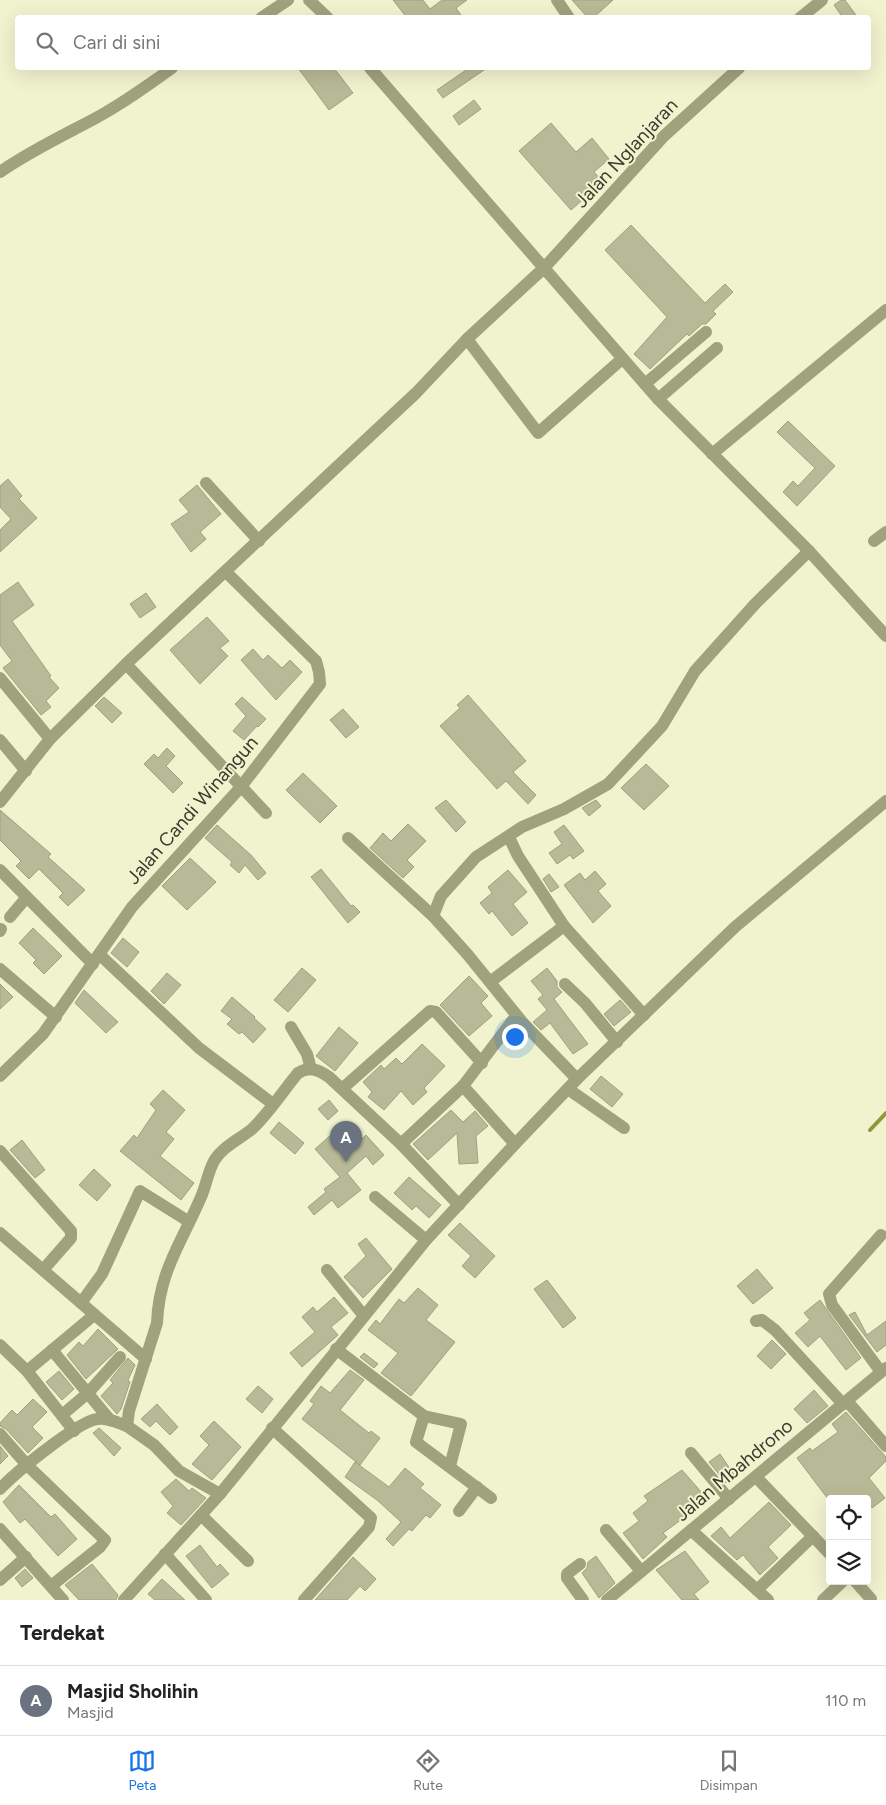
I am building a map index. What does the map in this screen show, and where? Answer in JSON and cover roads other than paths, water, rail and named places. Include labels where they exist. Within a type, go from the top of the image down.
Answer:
[{"type":"street","points":[[266,15],[288,0]]},
{"type":"street","points":[[309,0],[325,15]]},
{"type":"street","points":[[557,0],[567,15]]},
{"type":"street","points":[[804,15],[822,0]]},
{"type":"street","points":[[0,172],[29,152],[95,118],[143,90],[169,70]]},
{"type":"street","points":[[372,70],[658,399],[810,551],[886,636]]},
{"type":"street","name":"Jalan Nglanjaran","points":[[0,802],[50,739],[126,664],[409,400],[467,339],[544,268],[664,136],[736,70]]},
{"type":"street","points":[[712,454],[886,310]]},
{"type":"street","points":[[645,384],[706,332]]},
{"type":"street","points":[[467,339],[538,433],[622,359]]},
{"type":"street","points":[[658,399],[717,348]]},
{"type":"street","points":[[206,483],[259,541]]},
{"type":"street","points":[[874,541],[886,532]]},
{"type":"street","points":[[433,916],[441,896],[464,868],[488,848],[510,837],[522,827],[564,809],[608,784],[662,726],[682,689],[695,671],[755,604],[810,551]]},
{"type":"street","name":"Jalan Candi Winangun","points":[[0,1076],[43,1034],[132,907],[240,788],[320,684],[316,661],[226,572]]},
{"type":"street","points":[[126,664],[240,788],[266,813]]},
{"type":"street","points":[[0,678],[50,739]]},
{"type":"street","points":[[0,740],[26,771]]},
{"type":"street","points":[[124,1600],[220,1494],[426,1240],[577,1079],[735,927],[884,807]]},
{"type":"street","points":[[510,837],[518,856],[564,926],[644,1016]]},
{"type":"street","points":[[348,838],[433,916],[490,982],[516,1016],[577,1079]]},
{"type":"street","points":[[0,870],[26,898],[96,960],[199,1048],[273,1104]]},
{"type":"street","points":[[10,918],[26,898]]},
{"type":"street","points":[[490,982],[564,926]]},
{"type":"street","points":[[0,968],[56,1016]]},
{"type":"street","points":[[564,984],[585,1003],[616,1042]]},
{"type":"street","points":[[342,1088],[430,1011],[436,1012],[482,1063]]},
{"type":"street","points":[[401,1144],[463,1086],[516,1016]]},
{"type":"street","points":[[291,1027],[307,1054],[311,1069]]},
{"type":"street","points":[[127,1426],[129,1411],[157,1323],[164,1278],[175,1248],[201,1197],[214,1160],[232,1142],[252,1128],[298,1072],[311,1069],[319,1070],[342,1088],[401,1144],[459,1205]]},
{"type":"street","points":[[463,1086],[515,1144]]},
{"type":"street","points":[[568,1089],[624,1128]]},
{"type":"street","points":[[0,1151],[71,1231],[71,1238],[43,1270]]},
{"type":"street","points":[[81,1303],[102,1274],[140,1191],[188,1221]]},
{"type":"street","points":[[375,1197],[426,1240]]},
{"type":"street","points":[[0,1233],[146,1359]]},
{"type":"street","points":[[881,1235],[829,1294],[829,1300],[884,1370]]},
{"type":"street","points":[[327,1270],[364,1316]]},
{"type":"street","points":[[28,1371],[94,1315]]},
{"type":"street","points":[[756,1321],[762,1320],[775,1330],[886,1446]]},
{"type":"street","points":[[0,1346],[28,1371],[74,1431]]},
{"type":"street","points":[[336,1349],[424,1416],[461,1424],[450,1466]]},
{"type":"street","points":[[52,1350],[110,1420]]},
{"type":"street","points":[[62,1415],[88,1393],[120,1357]]},
{"type":"street","name":"Jalan Mbahdrono","points":[[607,1600],[884,1370]]},
{"type":"street","points":[[424,1416],[416,1442],[491,1498]]},
{"type":"street","points":[[0,1489],[27,1465],[74,1431],[97,1419],[110,1420],[127,1426],[154,1445],[180,1471],[220,1494]]},
{"type":"street","points":[[272,1428],[371,1518],[369,1527],[304,1600]]},
{"type":"street","points":[[0,1434],[27,1465],[105,1540],[100,1547],[51,1586]]},
{"type":"street","points":[[691,1453],[729,1499]]},
{"type":"street","points":[[756,1476],[826,1550]]},
{"type":"street","points":[[459,1511],[477,1487]]},
{"type":"street","points":[[201,1515],[248,1561]]},
{"type":"street","points":[[0,1529],[63,1600]]},
{"type":"street","points":[[606,1530],[641,1571]]},
{"type":"street","points":[[691,1530],[768,1600]]},
{"type":"street","points":[[757,1590],[813,1536]]},
{"type":"street","points":[[165,1554],[206,1600]]},
{"type":"street","points":[[0,1580],[26,1558]]},
{"type":"street","points":[[580,1564],[567,1574],[567,1578],[583,1600]]},
{"type":"street","points":[[823,1600],[839,1585]]},
{"type":"street","points":[[859,1585],[872,1598]]},
{"type":"waterway","points":[[870,1130],[886,1113]]},
{"type":"place","name":"Masjid Sholihin","points":[[346,1162]]}]
